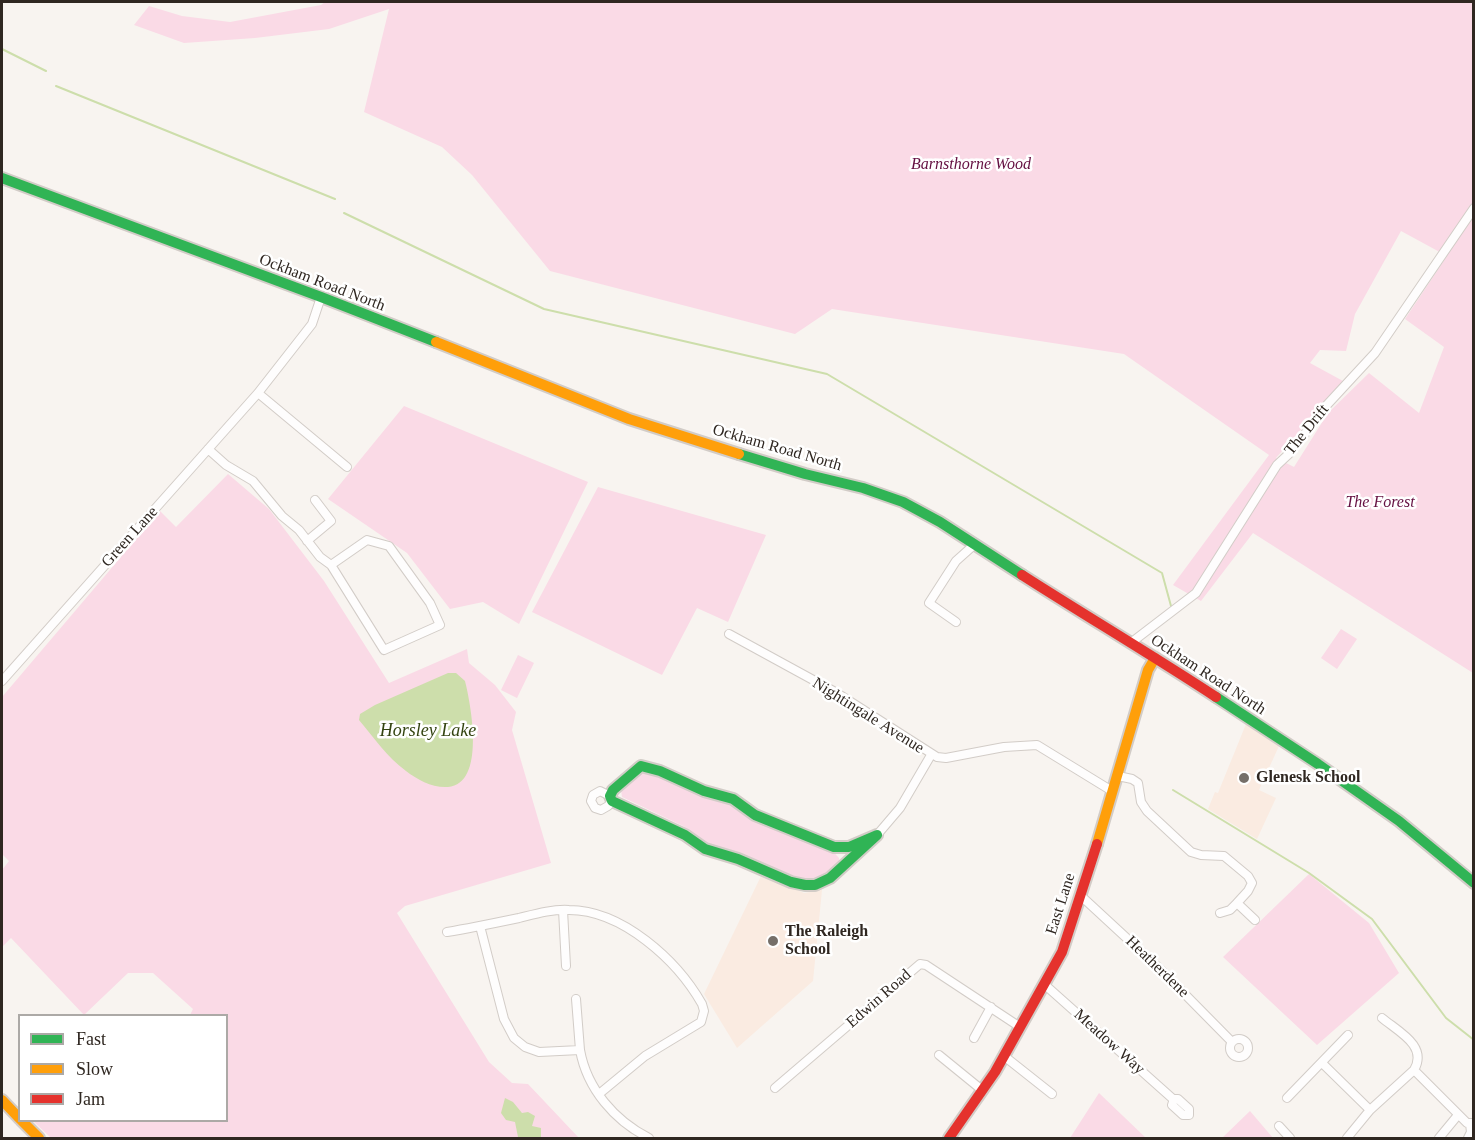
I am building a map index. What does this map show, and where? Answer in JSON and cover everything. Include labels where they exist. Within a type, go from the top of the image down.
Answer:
[{"type":"main road","name":"Ockham Road North","points":[[2,178],[321,297],[629,419],[805,474],[863,488],[903,502],[975,543],[1081,613],[1132,642],[1318,764],[1394,817],[1473,882]]},
{"type":"main road","name":"East Lane","points":[[949,1138],[1004,1056],[1062,952],[1118,776],[1148,670],[1155,658]]},
{"type":"main road","points":[[647,766],[704,791],[733,799],[755,815],[834,847],[849,847],[877,835],[830,878],[810,886],[795,883],[738,859],[705,849],[685,835],[611,799],[613,790],[636,769],[647,766]]},
{"type":"main road","points":[[2,1101],[18,1118]]},
{"type":"main road","points":[[22,1122],[39,1138]]},
{"type":"street","name":"The Drift","points":[[1132,642],[1196,593],[1277,465],[1292,451],[1325,407],[1375,353],[1473,208]]},
{"type":"street","name":"Green Lane","points":[[2,681],[258,393],[312,324],[321,297]]},
{"type":"street","points":[[258,393],[347,467]]},
{"type":"street","points":[[208,449],[226,465],[253,481],[282,516],[299,530],[320,557],[332,565],[335,574],[384,650],[440,625],[430,603],[389,546],[367,540],[332,565]]},
{"type":"street","points":[[307,541],[331,521],[315,500]]},
{"type":"street","points":[[956,622],[929,603],[956,561],[975,543]]},
{"type":"street","name":"Nightingale Avenue","points":[[729,634],[837,693],[931,755],[946,758],[1012,746],[1037,745],[1112,791]]},
{"type":"street","points":[[877,835],[900,808],[931,755]]},
{"type":"street","points":[[1118,776],[1138,783],[1141,802],[1147,811],[1191,852],[1224,856],[1248,876],[1252,883],[1251,887],[1230,910],[1220,913]]},
{"type":"street","points":[[834,847],[845,855],[842,867]]},
{"type":"street","name":"Heatherdene","points":[[1080,895],[1232,1042]]},
{"type":"street","points":[[1237,903],[1255,920]]},
{"type":"street","points":[[563,910],[566,966]]},
{"type":"street","points":[[447,932],[563,910],[581,911],[604,918],[642,938],[674,966],[704,1007],[703,1019],[698,1025],[645,1056],[598,1094]]},
{"type":"street","points":[[480,926],[504,1019],[514,1038],[525,1047],[539,1052],[580,1050]]},
{"type":"street","name":"Edwin Road","points":[[775,1088],[920,964],[926,965],[1020,1027]]},
{"type":"street","name":"Meadow Way","points":[[1044,984],[1173,1100]]},
{"type":"street","points":[[576,999],[580,1050],[586,1076],[616,1114],[649,1138]]},
{"type":"street","points":[[975,1038],[991,1007]]},
{"type":"street","points":[[1347,1138],[1370,1110],[1414,1071],[1418,1064],[1418,1054],[1412,1041],[1382,1018]]},
{"type":"street","points":[[1287,1098],[1348,1035]]},
{"type":"street","points":[[939,1055],[982,1090]]},
{"type":"street","points":[[1004,1056],[1052,1094]]},
{"type":"street","points":[[1322,1063],[1370,1110]]},
{"type":"street","points":[[1414,1071],[1458,1115],[1472,1123],[1468,1138]]},
{"type":"street","points":[[1439,1138],[1458,1115]]},
{"type":"street","points":[[1279,1126],[1290,1138]]},
{"type":"shaded area","name":"Glenesk School","points":[[1246,724],[1279,746],[1259,790],[1276,798],[1257,839],[1208,809],[1215,792],[1218,793]]},
{"type":"shaded area","name":"The Raleigh School","points":[[762,874],[804,893],[822,890],[813,981],[737,1048],[704,994]]},
{"type":"green space","name":"Barnsthorne Wood","points":[[325,2],[1473,2],[1473,673],[1253,533],[1201,601],[1173,585],[1269,455],[1124,354],[832,309],[795,334],[550,271],[472,175],[442,147],[364,112],[389,9],[329,29],[255,38],[184,43],[134,25],[149,6],[182,16],[230,22],[321,5]],"holes":[[[1401,231],[1447,256],[1405,319],[1444,347],[1419,413],[1369,373],[1328,413],[1294,467],[1276,458],[1343,381],[1310,363],[1320,350],[1346,351],[1355,314]]]},
{"type":"green space","points":[[404,406],[588,482],[519,624],[483,602],[450,609],[407,553],[328,499]]},
{"type":"green space","points":[[228,474],[269,509],[324,581],[389,683],[467,649],[469,663],[495,685],[516,712],[512,730],[551,863],[405,906],[397,913],[489,1062],[512,1083],[528,1084],[579,1138],[51,1138],[34,1122],[228,1122],[228,1014],[190,1014],[193,1009],[153,973],[128,973],[83,1014],[11,938],[2,947],[2,870],[9,861],[2,854],[2,697],[160,511],[176,527]]},
{"type":"green space","points":[[598,487],[766,535],[728,622],[697,608],[662,675],[532,612]]},
{"type":"green space","points":[[1341,629],[1357,639],[1337,669],[1321,658]]},
{"type":"green space","points":[[518,655],[534,663],[517,698],[501,690]]},
{"type":"green space","points":[[648,770],[724,798],[831,849],[839,858],[840,866],[827,877],[813,882],[798,880],[740,853],[715,847],[683,826],[622,797],[621,790],[639,774]]},
{"type":"green space","points":[[1309,874],[1369,923],[1399,973],[1317,1045],[1223,957]]},
{"type":"green space","points":[[1099,1093],[1146,1138],[1070,1138]]},
{"type":"green space","points":[[1250,1111],[1273,1138],[1222,1138]]},
{"type":"water","name":"Horsley Lake","points":[[448,673],[456,673],[465,681],[473,742],[468,773],[460,783],[442,787],[420,780],[399,766],[359,720],[360,714],[375,705]]},
{"type":"water","points":[[505,1098],[513,1102],[522,1113],[528,1112],[535,1116],[532,1126],[541,1128],[541,1138],[518,1137],[515,1122],[506,1120],[501,1113]]},
{"type":"waterway","points":[[2,49],[46,71]]},
{"type":"waterway","points":[[56,86],[335,199]]},
{"type":"waterway","points":[[344,213],[544,309],[827,374],[1162,573],[1171,606]]},
{"type":"waterway","points":[[1173,790],[1309,873],[1372,919],[1446,1018],[1474,1040]]},
{"type":"traffic: fast","points":[[2,178],[436,342]]},
{"type":"traffic: fast","points":[[739,454],[805,474],[863,488],[903,502],[940,522],[1022,575]]},
{"type":"traffic: fast","points":[[1216,697],[1399,821],[1474,883]]},
{"type":"traffic: fast","points":[[641,766],[660,771],[704,791],[733,799],[755,815],[834,847],[849,847],[877,835],[830,878],[815,885],[791,882],[738,859],[705,849],[685,835],[612,801],[610,796],[613,790],[641,766]]},
{"type":"traffic: slow","points":[[436,342],[629,419],[739,454]]},
{"type":"traffic: slow","points":[[1097,844],[1148,670],[1155,658]]},
{"type":"traffic: slow","points":[[2,1100],[18,1117]]},
{"type":"traffic: slow","points":[[23,1122],[39,1138]]},
{"type":"traffic: jam","points":[[1022,575],[1216,697]]},
{"type":"traffic: jam","points":[[949,1138],[995,1072],[1062,952],[1097,844]]},
{"type":"place","name":"Glenesk School","points":[[1244,778]]},
{"type":"place","name":"The Raleigh School","points":[[773,941]]},
{"type":"park label","name":"The Forest","points":[[1380,503]]}]
